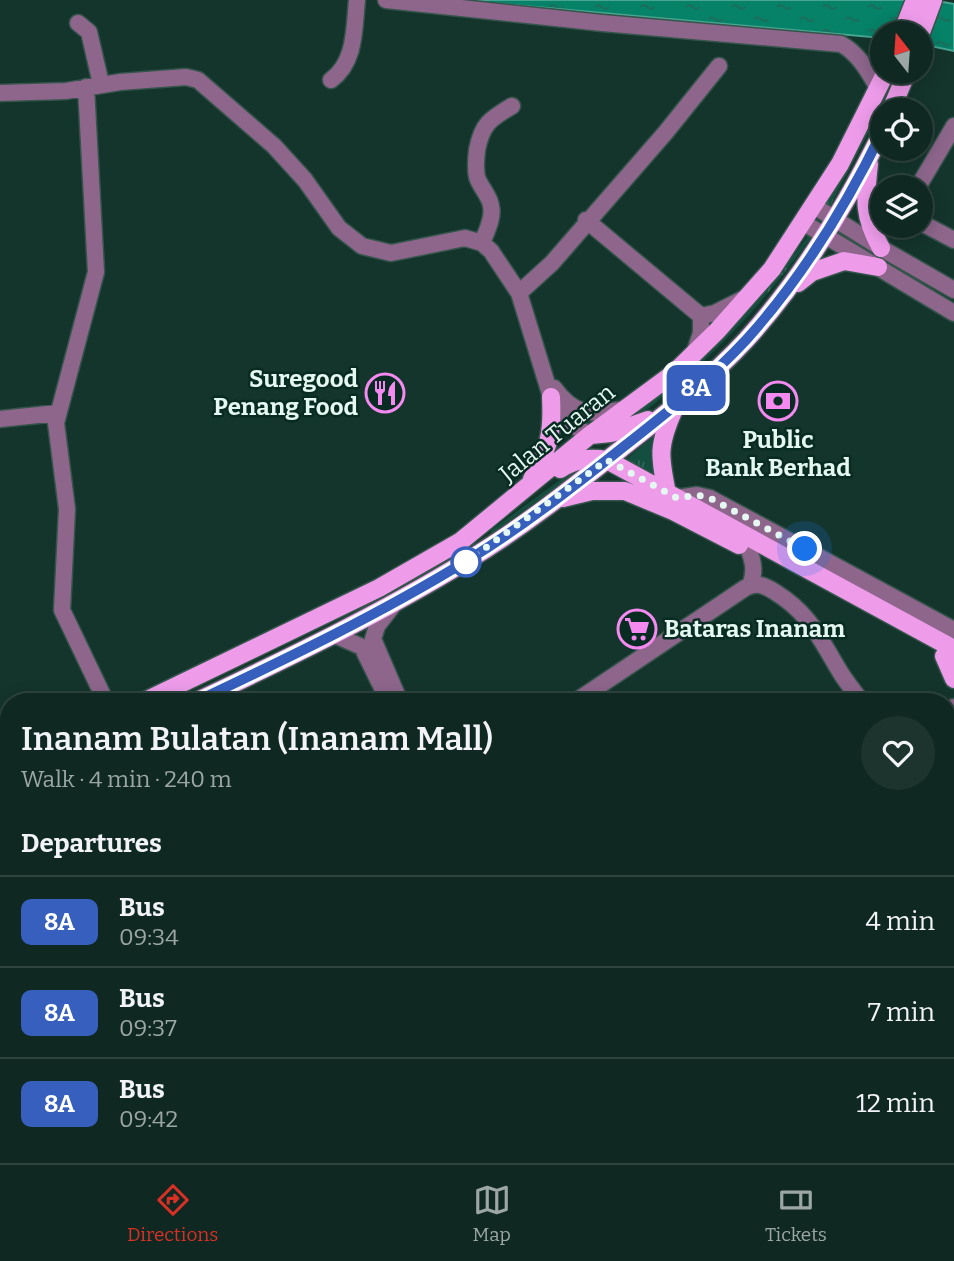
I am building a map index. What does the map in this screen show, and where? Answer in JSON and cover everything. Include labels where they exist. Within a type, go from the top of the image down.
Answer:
[{"type":"main road","points":[[907,21],[915,0]]},
{"type":"main road","points":[[925,21],[933,0]]},
{"type":"main road","name":"Jalan Tuaran","points":[[161,693],[379,587],[461,541],[590,435],[674,373],[772,269],[840,164],[880,84]]},
{"type":"main road","name":"Jalan Tuaran","points":[[214,693],[335,635],[471,559],[555,500],[676,406],[746,340],[784,293],[811,258],[870,158]]},
{"type":"main road","points":[[870,158],[865,204],[867,219],[881,248]]},
{"type":"main road","points":[[784,293],[812,272],[827,265],[844,261],[878,267]]},
{"type":"main road","points":[[527,488],[549,445],[553,428],[551,397]]},
{"type":"main road","points":[[590,435],[611,433],[636,425],[676,406]]},
{"type":"main road","points":[[672,496],[660,456],[663,433],[676,406]]},
{"type":"main road","points":[[527,488],[579,460],[594,457],[607,460],[951,656]]},
{"type":"main road","points":[[555,500],[592,491],[625,491],[673,511],[951,656]]},
{"type":"main road","points":[[951,656],[954,679]]},
{"type":"street","points":[[331,80],[346,64],[351,50],[357,0]]},
{"type":"street","points":[[386,0],[602,23],[841,44],[850,49],[870,71]]},
{"type":"street","points":[[78,23],[89,32],[94,86],[96,272],[57,413],[67,509],[62,610],[102,693]]},
{"type":"street","points":[[519,293],[547,268],[586,220],[666,132],[719,66]]},
{"type":"street","points":[[0,93],[65,91],[186,78],[198,80],[274,146],[305,180],[340,228],[362,246],[391,253],[450,239],[464,238],[482,243],[499,261],[519,293],[551,397],[565,422],[590,435]]},
{"type":"street","points":[[482,243],[489,226],[492,207],[477,177],[475,162],[479,140],[492,118],[512,106]]},
{"type":"street","points":[[925,175],[954,126]]},
{"type":"street","points":[[814,206],[954,290]]},
{"type":"street","points":[[586,220],[701,316]]},
{"type":"street","points":[[804,223],[954,313]]},
{"type":"street","points":[[933,229],[949,237]]},
{"type":"street","points":[[701,316],[715,313],[750,295]]},
{"type":"street","points":[[694,354],[701,332],[701,316]]},
{"type":"street","points":[[544,375],[565,403],[579,411],[595,414],[626,409]]},
{"type":"street","points":[[0,419],[57,413]]},
{"type":"street","points":[[672,496],[697,495],[710,498],[954,630]]},
{"type":"street","points":[[749,550],[754,563],[750,586]]},
{"type":"street","points":[[589,693],[755,584],[766,586],[799,609],[856,693]]},
{"type":"street","points":[[394,604],[377,626],[373,639],[396,693]]},
{"type":"street","points":[[335,635],[362,647],[384,693]]},
{"type":"green space","points":[[886,84],[891,84],[884,98],[879,98]]},
{"type":"green space","points":[[870,115],[870,130],[829,208],[827,198]]},
{"type":"green space","points":[[843,231],[954,303],[954,311],[842,233]]},
{"type":"green space","points":[[808,236],[811,237],[780,278],[712,353],[674,387],[647,409],[617,425],[690,372],[761,297]]},
{"type":"green space","points":[[656,434],[659,481],[627,459]]},
{"type":"green space","points":[[578,467],[581,469],[492,533],[490,531]]},
{"type":"water","points":[[457,0],[932,0],[954,4],[954,51],[933,47],[933,21],[870,21],[870,37]]},
{"type":"bus line","name":"8A","points":[[214,693],[335,635],[471,559],[555,500],[676,406],[746,340],[784,293],[811,258],[870,158]]},
{"type":"place","name":"Suregood Penang Food","points":[[385,393]]},
{"type":"place","name":"Public Bank Berhad","points":[[778,401]]},
{"type":"place","name":"Bataras Inanam","points":[[637,629]]},
{"type":"route","points":[[466,562],[607,460],[677,498],[697,495],[710,498],[805,549]]}]
